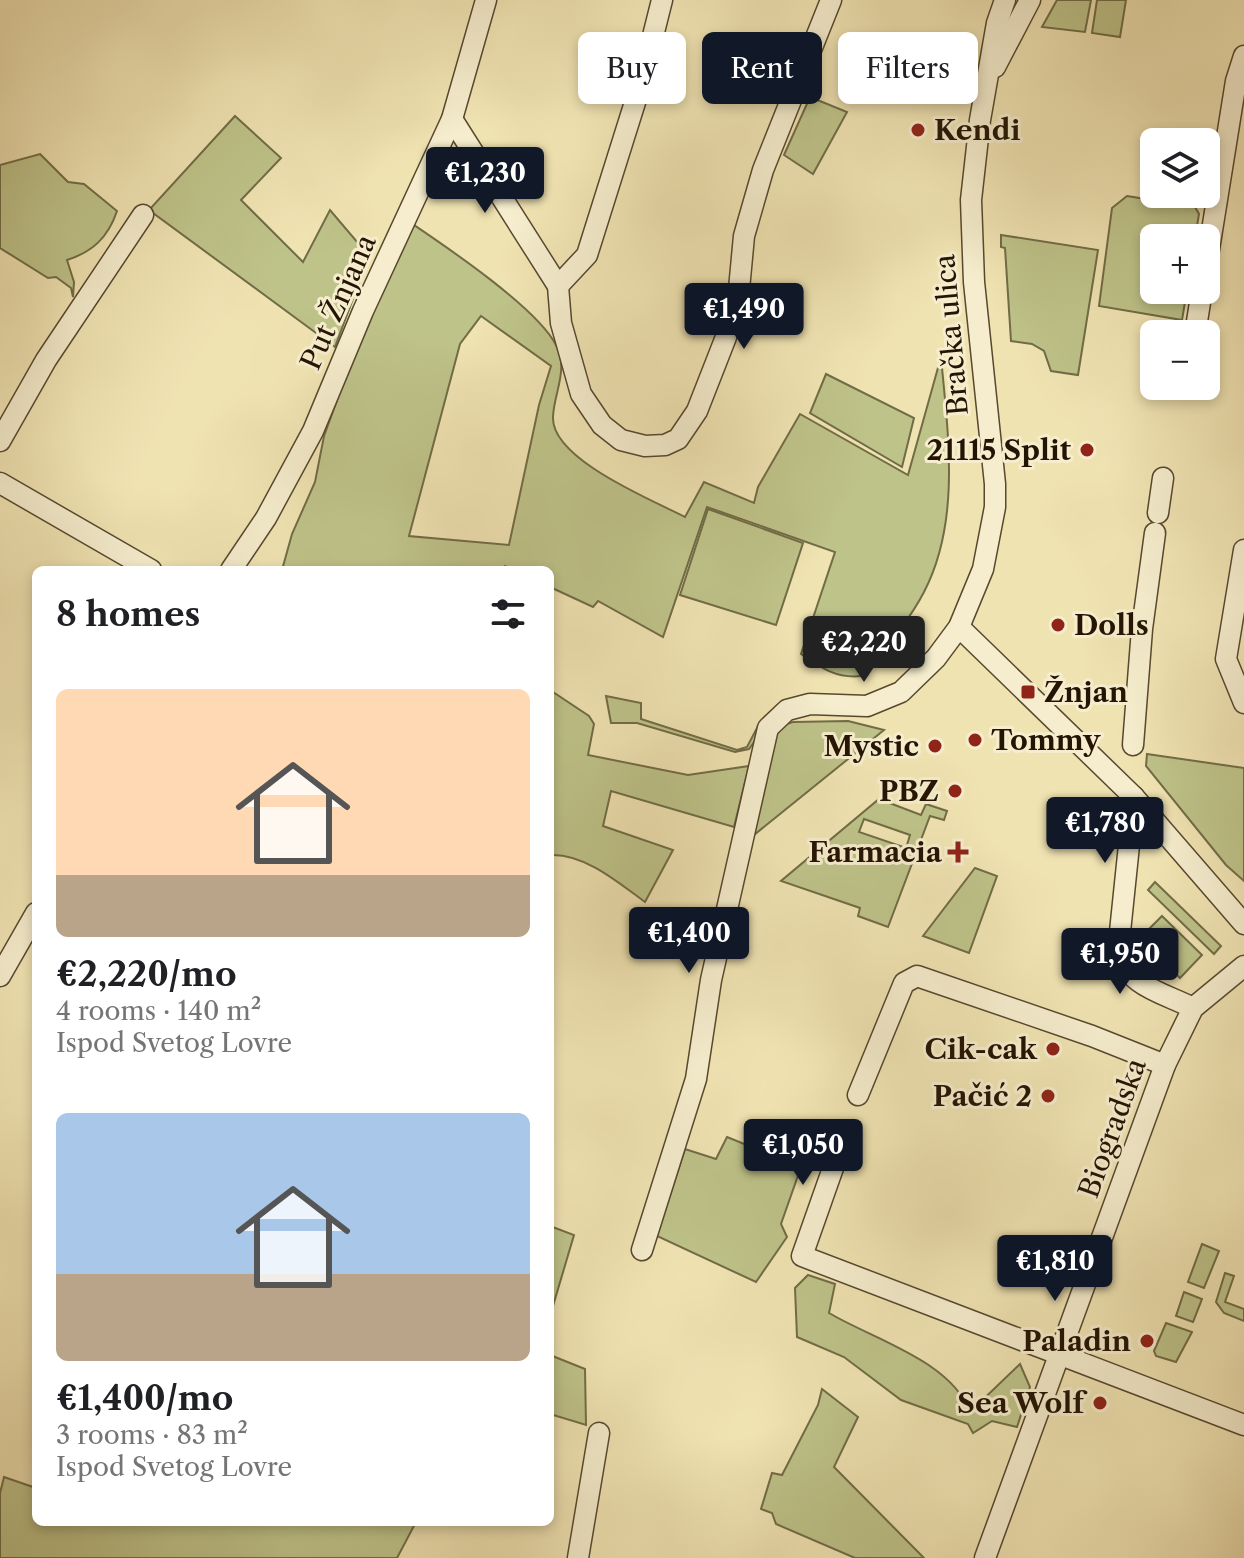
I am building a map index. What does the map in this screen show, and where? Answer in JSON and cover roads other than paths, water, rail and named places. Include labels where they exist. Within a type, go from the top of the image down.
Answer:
[{"type":"street","name":"Put Žnjana","points":[[234,566],[266,518],[313,431],[363,311],[452,119],[486,0]]},
{"type":"street","points":[[558,286],[587,255],[642,80],[662,0]]},
{"type":"street","points":[[452,119],[558,286],[561,323],[581,394],[602,425],[621,440],[645,446],[665,445],[678,439],[697,411],[726,337],[739,289],[744,236],[763,170],[831,0]]},
{"type":"street","name":"Bračka ulica","points":[[642,1250],[696,1079],[711,980],[768,728],[787,710],[810,704],[867,706],[901,692],[922,674],[959,627],[983,569],[995,507],[971,237],[974,166],[997,23],[1005,0]]},
{"type":"street","name":"Bračka ulica","points":[[988,81],[1030,0]]},
{"type":"street","points":[[1213,224],[1236,81],[1244,56]]},
{"type":"street","points":[[0,441],[46,360],[143,215]]},
{"type":"street","points":[[1133,745],[1142,629],[1163,478]]},
{"type":"street","points":[[0,483],[144,566]]},
{"type":"street","points":[[1244,550],[1226,659],[1244,703]]},
{"type":"street","points":[[959,627],[1134,797],[1244,924]]},
{"type":"street","points":[[1134,797],[1118,951],[1123,969],[1137,982],[1193,1008]]},
{"type":"street","points":[[0,976],[32,920]]},
{"type":"street","name":"Biogradska","points":[[985,1558],[1165,1065],[1193,1008],[1244,966]]},
{"type":"street","points":[[858,1095],[904,983],[917,976],[1165,1065]]},
{"type":"street","points":[[845,1134],[802,1256],[1059,1357],[1244,1425]]},
{"type":"street","points":[[578,1558],[599,1433]]},
{"type":"place","name":"Kendi","points":[[918,130]]},
{"type":"place","name":"21115 Split","points":[[1087,450]]},
{"type":"place","name":"Dolls","points":[[1058,625]]},
{"type":"place","name":"Žnjan","points":[[1028,692]]},
{"type":"place","name":"Tommy","points":[[975,740]]},
{"type":"place","name":"Mystic","points":[[935,746]]},
{"type":"place","name":"PBZ","points":[[955,791]]},
{"type":"place","name":"Farmacia","points":[[958,852]]},
{"type":"place","name":"Cik-cak","points":[[1053,1049]]},
{"type":"place","name":"Pačić 2","points":[[1048,1096]]},
{"type":"place","name":"Paladin","points":[[1147,1341]]},
{"type":"place","name":"Sea Wolf","points":[[1100,1403]]}]
